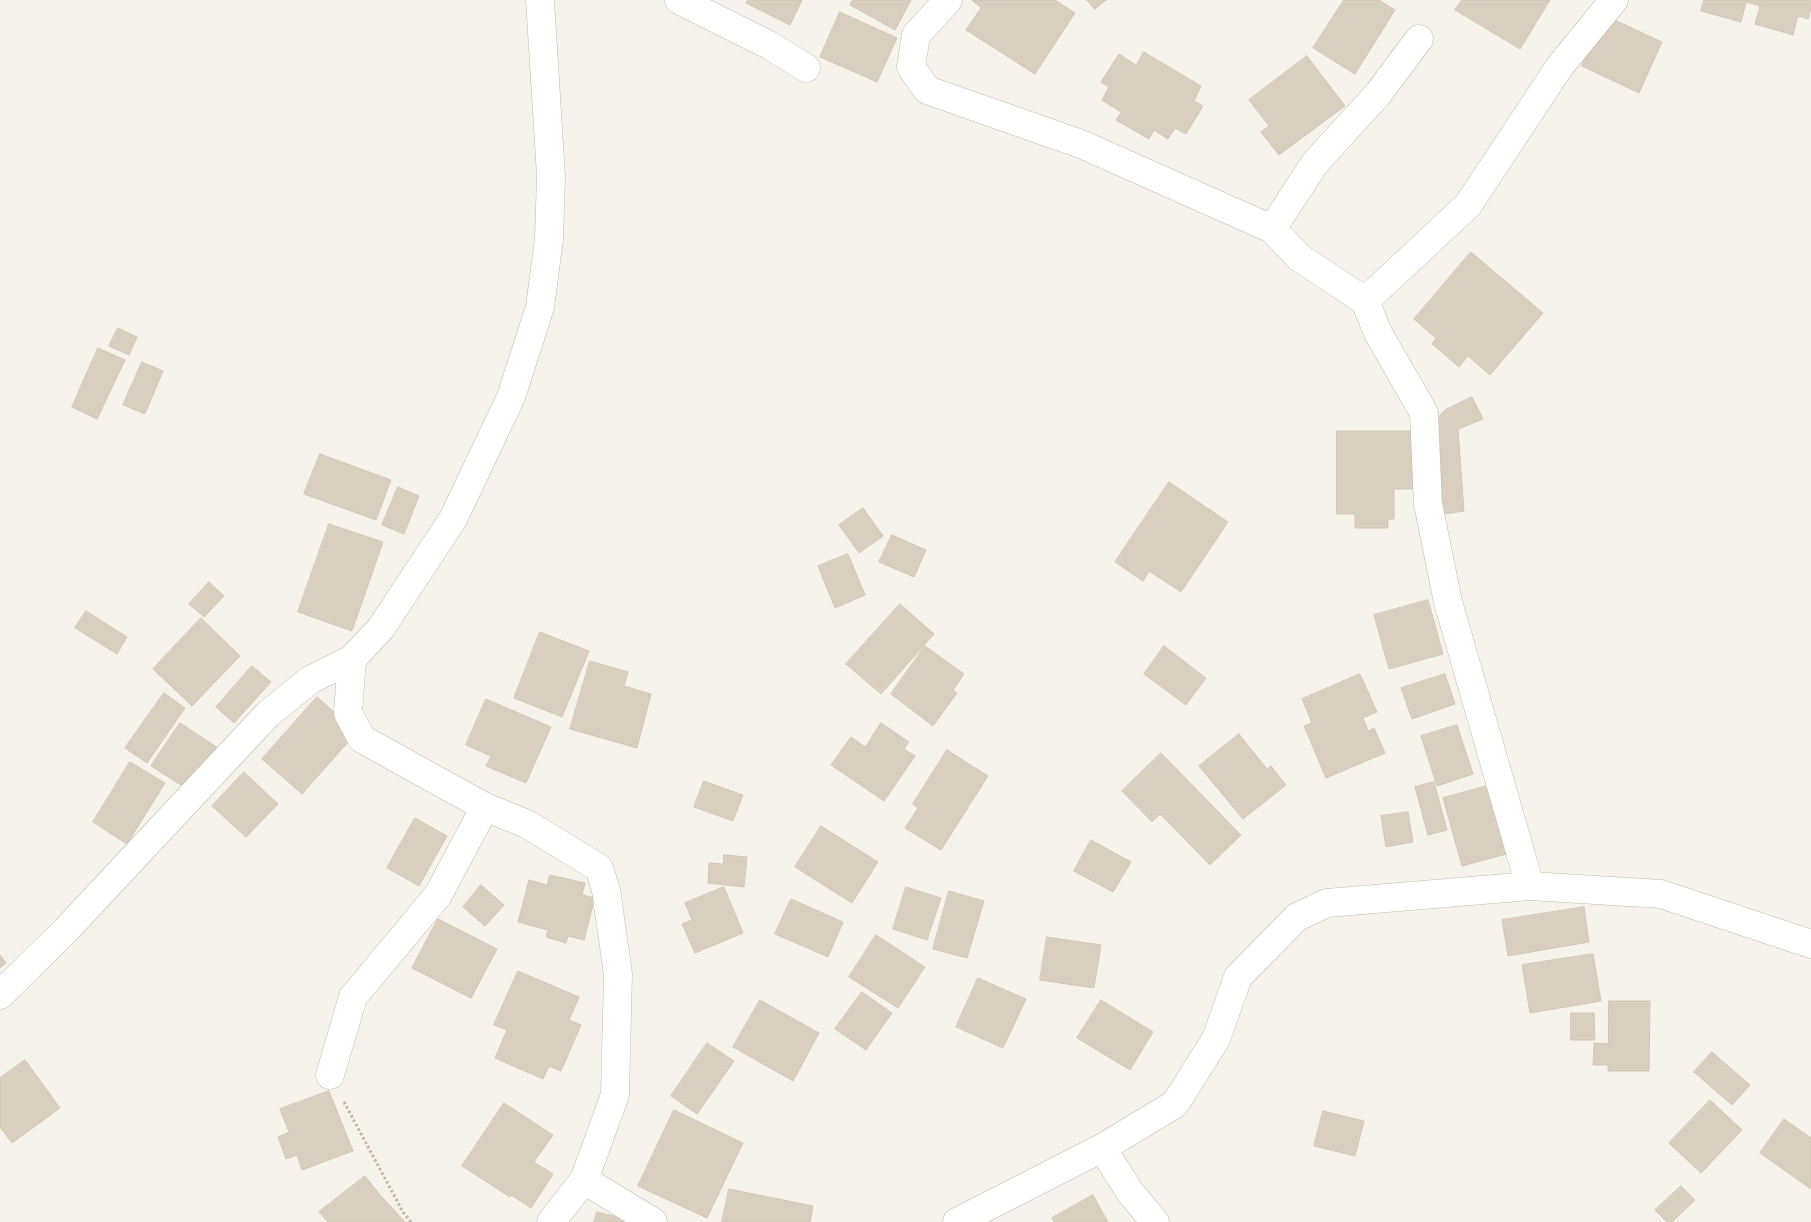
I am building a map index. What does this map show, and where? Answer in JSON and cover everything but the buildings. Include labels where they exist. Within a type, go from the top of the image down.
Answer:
[{"type":"street","points":[[0,996],[66,930],[268,714],[310,680],[352,659],[381,628],[454,519],[511,397],[540,307],[549,239],[551,176],[540,0]]},
{"type":"street","points":[[679,0],[769,45],[806,68]]},
{"type":"street","points":[[948,0],[916,35],[911,67],[927,90],[1081,144],[1272,229],[1300,258],[1366,301],[1378,333],[1424,412],[1428,504],[1448,602],[1530,886]]},
{"type":"street","points":[[1366,301],[1468,205],[1560,66],[1614,0]]},
{"type":"street","points":[[1272,229],[1315,163],[1378,94],[1419,39]]},
{"type":"street","points":[[352,659],[348,713],[362,738],[485,808],[527,824],[599,868],[606,890],[618,974],[616,1095],[584,1180],[551,1222]]},
{"type":"street","points":[[330,1075],[353,997],[438,895],[485,808]]},
{"type":"street","points":[[957,1222],[1102,1148],[1175,1104],[1216,1039],[1238,977],[1297,917],[1327,903],[1530,886],[1662,894],[1811,944]]},
{"type":"street","points":[[1102,1148],[1130,1192],[1155,1222]]},
{"type":"street","points":[[584,1180],[652,1222]]},
{"type":"path","points":[[330,1075],[403,1212],[411,1222]]}]
